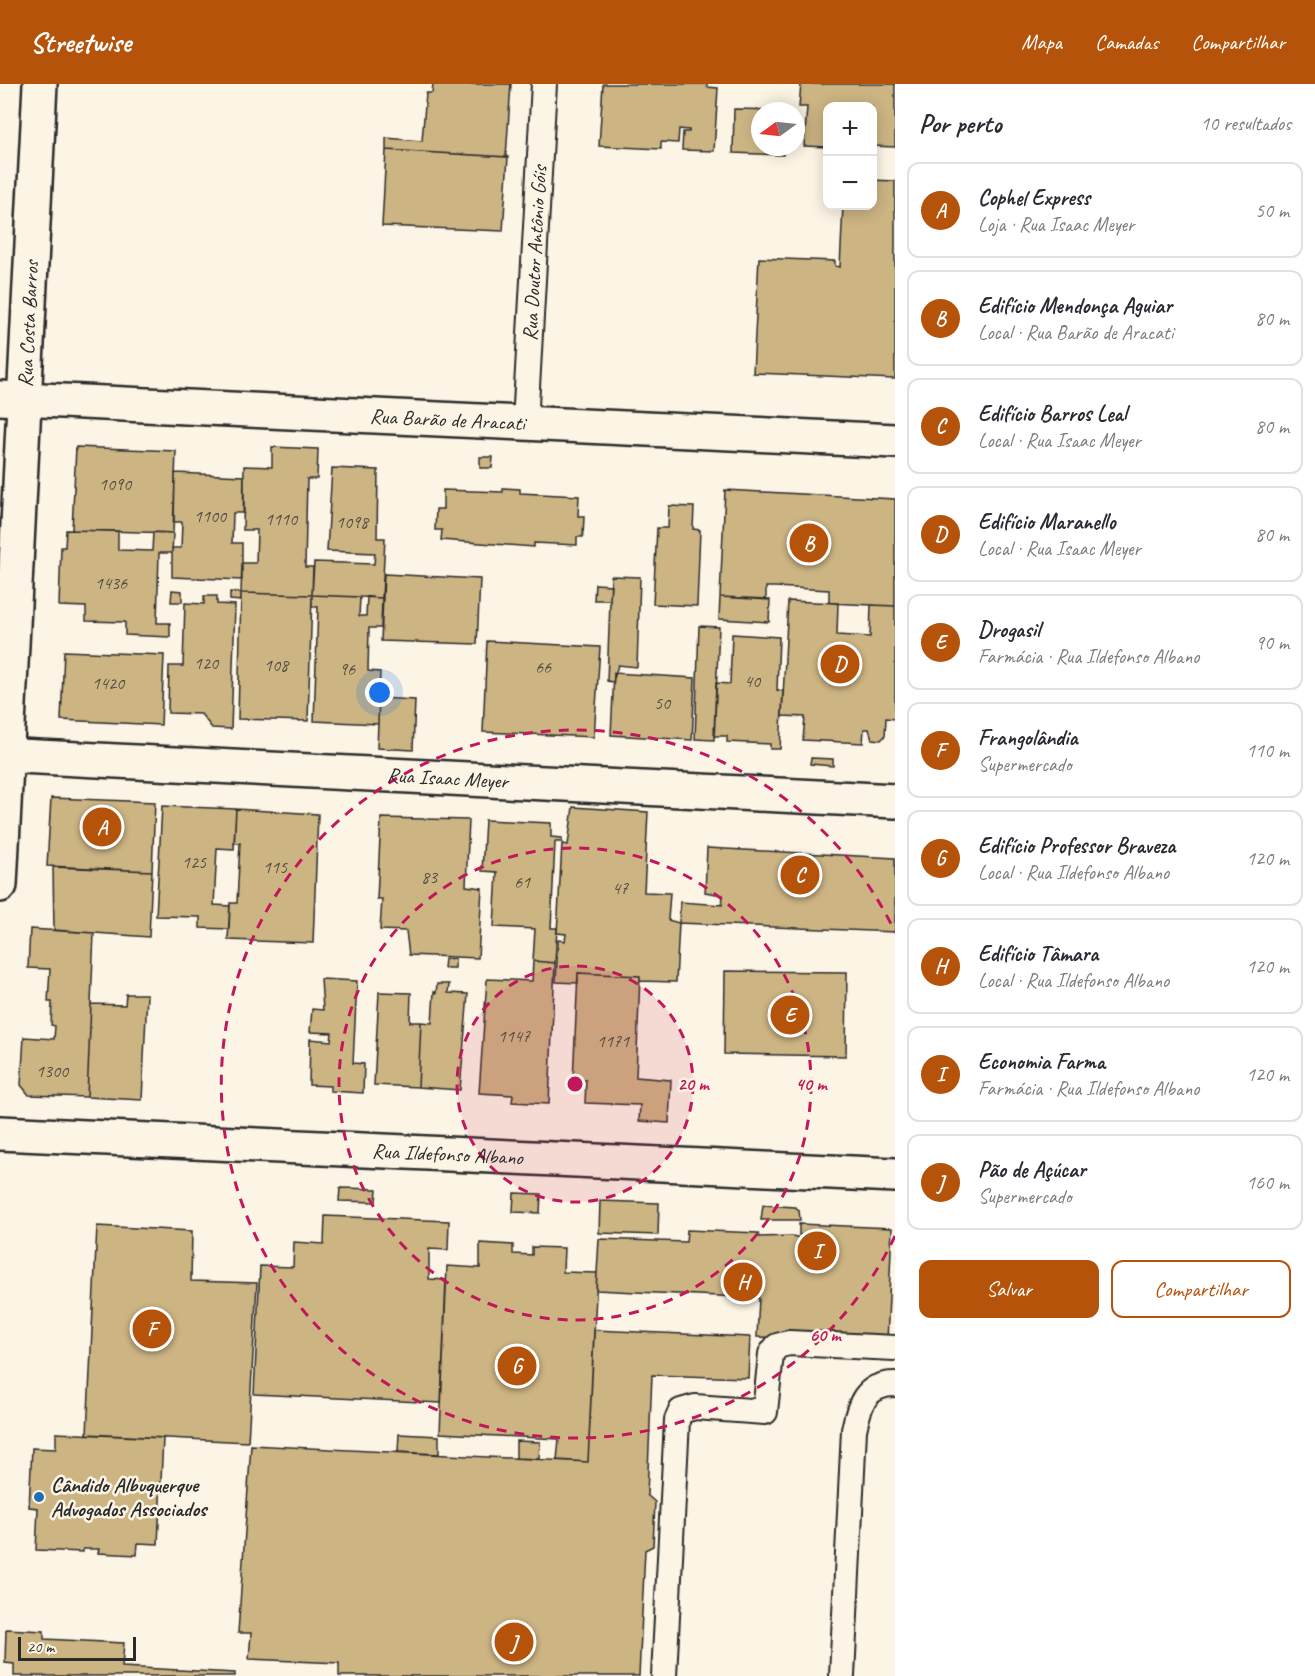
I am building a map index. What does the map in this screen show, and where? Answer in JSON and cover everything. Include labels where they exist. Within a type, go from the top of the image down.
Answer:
[{"type":"street","name":"Rua Costa Barros","points":[[0,885],[13,399],[40,84]]},
{"type":"street","name":"Rua Barão de Aracati","points":[[13,399],[895,441]]},
{"type":"street","name":"Rua Isaac Meyer","points":[[4,755],[895,801]]},
{"type":"street","name":"Rua Ildefonso Albano","points":[[0,1133],[895,1175]]},
{"type":"lane","name":"Rua Doutor Antônio Góis","points":[[525,423],[544,84]]},
{"type":"lane","points":[[664,1676],[677,1420],[681,1411],[695,1407],[765,1412],[771,1354],[777,1346],[789,1343],[895,1348]]},
{"type":"lane","points":[[842,1676],[854,1430],[859,1406],[866,1394],[874,1388],[895,1384]]},
{"type":"building","points":[[433,84],[511,84],[506,157],[386,150],[386,138],[422,141],[426,93],[432,93]]},
{"type":"building","points":[[603,84],[707,84],[707,87],[718,88],[714,151],[682,150],[683,132],[689,132],[689,130],[679,129],[678,143],[661,142],[661,149],[599,146]]},
{"type":"building","points":[[801,84],[895,84],[895,147],[877,146],[877,102],[823,102],[823,147],[805,146],[807,107],[805,107],[805,102],[799,102]]},
{"type":"building","points":[[734,109],[751,109],[751,154],[733,153]]},
{"type":"building","points":[[386,150],[508,157],[503,231],[382,226]]},
{"type":"building","points":[[877,180],[895,181],[895,379],[753,373],[759,258],[835,261],[835,266],[840,267],[843,210],[877,210]]},
{"type":"building","points":[[76,447],[176,451],[173,533],[72,530]]},
{"type":"building","points":[[272,447],[318,449],[317,479],[307,479],[305,567],[313,567],[312,595],[241,593],[242,563],[256,563],[257,530],[243,530],[244,466],[272,467]]},
{"type":"building","points":[[480,457],[493,457],[492,468],[480,468]]},
{"type":"building","points":[[332,468],[378,470],[377,538],[385,538],[382,598],[312,595],[314,562],[374,564],[375,553],[327,551]]},
{"type":"building","points":[[175,473],[244,476],[244,513],[233,513],[232,543],[242,543],[242,580],[172,577],[172,548],[181,548],[182,522],[174,522]]},
{"type":"building","points":[[503,488],[520,489],[520,493],[579,496],[578,516],[584,516],[583,537],[577,537],[577,545],[534,543],[534,547],[441,540],[442,530],[435,530],[436,509],[443,509],[443,490],[503,492]]},
{"type":"building","points":[[725,490],[895,499],[895,606],[829,603],[829,590],[775,587],[766,587],[766,599],[720,597]]},
{"type":"building","points":[[669,506],[694,507],[693,529],[700,530],[697,606],[653,604],[657,528],[668,528]]},
{"type":"building","points":[[66,530],[118,531],[118,550],[152,551],[153,532],[173,533],[172,553],[159,553],[157,623],[170,623],[170,637],[125,635],[125,622],[86,621],[86,607],[59,606],[61,547],[65,547]]},
{"type":"building","points":[[384,574],[480,579],[477,644],[381,641]]},
{"type":"building","points":[[611,576],[640,577],[637,667],[618,665],[613,682],[607,681]]},
{"type":"building","points":[[595,584],[611,585],[610,600],[594,600]]},
{"type":"building","points":[[172,590],[182,591],[182,602],[171,602]]},
{"type":"building","points":[[230,592],[241,593],[241,601],[230,600]]},
{"type":"building","points":[[241,593],[312,595],[308,721],[238,719]]},
{"type":"building","points":[[312,595],[360,597],[359,616],[366,616],[367,597],[382,598],[381,628],[369,628],[368,671],[380,672],[378,724],[314,721],[318,607],[312,607]]},
{"type":"building","points":[[204,596],[217,596],[217,604],[235,605],[231,729],[212,728],[201,714],[168,713],[169,666],[183,666],[185,603],[204,604]]},
{"type":"building","points":[[720,597],[770,600],[769,622],[719,619]]},
{"type":"building","points":[[788,601],[838,603],[837,635],[870,637],[871,605],[895,606],[895,719],[886,718],[885,736],[881,740],[872,739],[869,729],[864,729],[863,743],[803,740],[805,717],[782,716]]},
{"type":"building","points":[[699,626],[719,627],[714,740],[695,739]]},
{"type":"building","points":[[732,634],[779,637],[777,690],[783,691],[780,749],[770,749],[770,744],[727,742],[727,736],[714,736],[716,683],[730,684]]},
{"type":"building","points":[[487,641],[600,647],[594,737],[483,732]]},
{"type":"building","points":[[64,651],[164,655],[161,725],[61,720]]},
{"type":"building","points":[[614,673],[695,678],[692,740],[611,735]]},
{"type":"building","points":[[379,698],[415,700],[413,750],[377,748]]},
{"type":"building","points":[[811,758],[833,759],[833,766],[810,764]]},
{"type":"building","points":[[51,798],[155,802],[152,871],[47,866]]},
{"type":"building","points":[[162,806],[236,809],[234,849],[217,848],[214,905],[230,906],[229,929],[200,928],[200,917],[156,916]]},
{"type":"building","points":[[573,807],[648,812],[644,892],[670,893],[668,920],[679,923],[676,982],[640,981],[640,976],[578,973],[578,983],[556,982],[558,940],[565,941],[566,934],[557,933],[562,844],[568,845]]},
{"type":"building","points":[[236,809],[318,814],[313,943],[228,940],[230,903],[237,903],[240,843],[234,843]]},
{"type":"building","points":[[381,818],[469,820],[466,886],[482,888],[478,958],[409,955],[406,931],[380,930],[382,899],[377,899]]},
{"type":"building","points":[[485,820],[551,823],[551,837],[562,838],[562,842],[555,842],[551,928],[557,928],[555,963],[533,961],[535,929],[494,927],[497,872],[482,871]]},
{"type":"building","points":[[707,848],[895,858],[895,932],[679,923],[680,902],[722,905],[723,895],[705,892]]},
{"type":"building","points":[[53,867],[152,871],[149,937],[54,930]]},
{"type":"building","points":[[30,929],[94,933],[87,1097],[29,1095],[21,1085],[24,1037],[54,1039],[55,1026],[51,1025],[52,1002],[48,1002],[50,969],[28,968]]},
{"type":"building","points":[[455,958],[455,968],[444,968],[445,959]]},
{"type":"building","points":[[533,961],[555,963],[549,1104],[512,1102],[513,1095],[479,1093],[487,979],[532,981]]},
{"type":"building","points":[[725,971],[847,972],[846,1056],[724,1054]]},
{"type":"building","points":[[578,973],[640,976],[636,1077],[671,1080],[669,1123],[639,1121],[640,1105],[585,1103],[586,1080],[573,1080]]},
{"type":"building","points":[[321,979],[357,981],[353,1063],[364,1064],[363,1093],[330,1091],[330,1086],[309,1085],[310,1039],[331,1041],[332,1033],[310,1032],[312,1009],[323,1010]]},
{"type":"building","points":[[437,984],[449,984],[448,993],[468,994],[460,1090],[418,1087],[421,1022],[432,1023],[434,992],[436,993]]},
{"type":"building","points":[[379,992],[411,993],[410,1022],[421,1022],[418,1087],[374,1085]]},
{"type":"building","points":[[126,994],[147,994],[142,1100],[87,1097],[91,1004],[125,1005]]},
{"type":"building","points":[[340,1188],[377,1189],[376,1202],[339,1201]]},
{"type":"building","points":[[514,1193],[541,1194],[540,1213],[513,1212]]},
{"type":"building","points":[[600,1201],[659,1203],[658,1235],[599,1233]]},
{"type":"building","points":[[763,1205],[795,1207],[799,1210],[800,1220],[761,1220]]},
{"type":"building","points":[[325,1216],[449,1221],[448,1250],[429,1249],[429,1279],[446,1280],[441,1403],[254,1394],[260,1266],[293,1267],[294,1242],[324,1244]]},
{"type":"building","points":[[799,1224],[892,1228],[887,1342],[757,1337],[759,1298],[596,1290],[599,1239],[686,1242],[687,1230],[758,1233],[759,1237],[792,1236],[809,1240],[809,1236],[799,1235]]},
{"type":"building","points":[[97,1226],[192,1231],[191,1281],[257,1283],[248,1442],[87,1434]]},
{"type":"building","points":[[480,1243],[513,1245],[513,1254],[532,1255],[532,1247],[564,1248],[563,1272],[597,1273],[588,1462],[557,1460],[559,1439],[440,1433],[447,1266],[480,1268]]},
{"type":"building","points":[[594,1330],[750,1337],[748,1378],[652,1375],[647,1495],[655,1502],[653,1546],[645,1550],[639,1676],[339,1676],[339,1663],[249,1659],[251,1633],[238,1633],[251,1445],[588,1462]]},
{"type":"building","points":[[56,1433],[163,1438],[158,1544],[138,1543],[137,1555],[98,1553],[99,1549],[83,1549],[83,1552],[36,1550],[38,1508],[29,1507],[32,1448],[56,1449]]},
{"type":"building","points":[[399,1434],[439,1436],[439,1454],[398,1452]]},
{"type":"building","points":[[516,1441],[540,1442],[539,1459],[516,1458]]},
{"type":"building","points":[[6,1629],[44,1631],[44,1639],[124,1643],[122,1667],[235,1673],[235,1676],[14,1676],[14,1664],[5,1663]]},
{"type":"place","name":"Edifício Mendonça Aguiar","points":[[809,543]]},
{"type":"place","name":"Edifício Maranello","points":[[840,664]]},
{"type":"place","name":"Cophel Express","points":[[102,827]]},
{"type":"place","name":"Edifício Barros Leal","points":[[800,875]]},
{"type":"place","name":"Drogasil","points":[[790,1015]]},
{"type":"place","name":"Economia Farma","points":[[817,1251]]},
{"type":"place","name":"Edifício Tâmara","points":[[743,1282]]},
{"type":"place","name":"Frangolândia","points":[[152,1329]]},
{"type":"place","name":"Edifício Professor Braveza","points":[[517,1366]]},
{"type":"place","name":"Cândido Albuquerque Advogados Associados","points":[[39,1497]]},
{"type":"place","name":"Pão de Açúcar","points":[[514,1642]]}]
